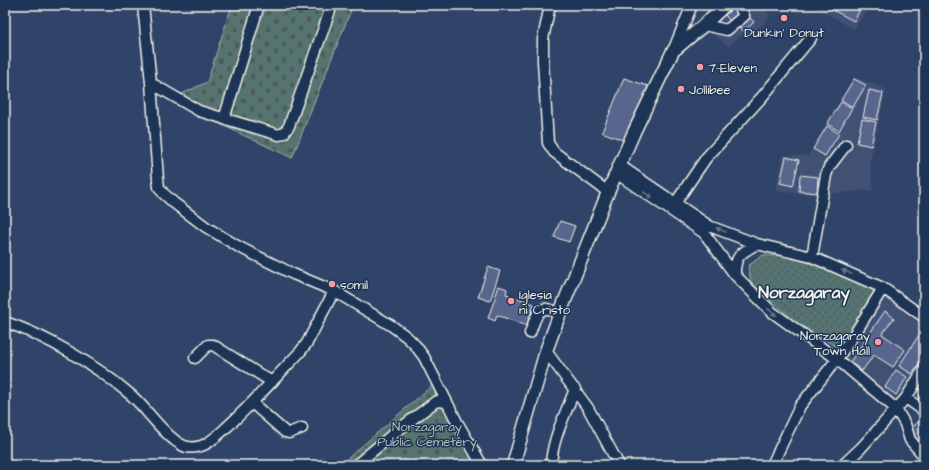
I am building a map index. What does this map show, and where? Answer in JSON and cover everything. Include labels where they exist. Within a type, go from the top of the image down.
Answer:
[{"type":"main road","points":[[513,465],[546,351],[617,169],[673,51],[725,5]]},
{"type":"street","points":[[143,5],[151,83],[158,179],[159,187],[163,194],[206,227],[239,247],[293,274],[334,291],[392,326],[415,344],[424,357],[446,402],[482,465]]},
{"type":"street","points":[[224,119],[259,5]]},
{"type":"street","points":[[151,83],[199,111],[279,135],[284,134],[289,126],[332,5]]},
{"type":"street","points":[[550,5],[544,39],[543,60],[548,143],[554,152],[608,192]]},
{"type":"street","points":[[673,51],[692,5]]},
{"type":"street","points":[[704,25],[727,30],[744,16],[739,5]]},
{"type":"street","points":[[676,202],[706,158],[762,97],[811,38]]},
{"type":"street","points":[[812,257],[826,175],[829,167],[846,144]]},
{"type":"street","points":[[617,169],[676,202],[709,226],[757,244],[812,257],[883,288],[924,317]]},
{"type":"street","points":[[617,169],[704,233],[735,274],[772,312],[837,359],[896,409],[905,424],[910,440],[924,456]]},
{"type":"street","points":[[735,274],[735,262],[741,252],[757,244]]},
{"type":"street","points":[[772,465],[800,406],[837,359],[883,288]]},
{"type":"street","points":[[5,322],[32,332],[90,364],[132,396],[172,437],[186,447],[202,446],[214,438],[252,403],[300,352],[307,343],[334,291]]},
{"type":"street","points":[[530,333],[541,310],[546,308],[560,313]]},
{"type":"street","points":[[195,358],[208,345],[213,345],[272,382]]},
{"type":"street","points":[[546,351],[588,408],[619,465]]},
{"type":"street","points":[[843,465],[861,448],[906,398],[924,369]]},
{"type":"street","points":[[551,465],[557,436],[575,390]]},
{"type":"street","points":[[906,398],[924,411]]},
{"type":"street","points":[[356,465],[435,402],[438,400],[446,402]]},
{"type":"street","points":[[252,403],[285,432],[289,433],[302,428]]},
{"type":"shaded area","points":[[732,5],[762,5],[771,16],[749,38],[739,36],[729,47],[706,29]]},
{"type":"shaded area","points":[[812,5],[871,5],[854,29]]},
{"type":"shaded area","points":[[854,77],[886,89],[870,161],[873,190],[816,195],[775,191],[784,155],[808,156]]},
{"type":"shaded area","points":[[885,296],[924,321],[924,362],[898,402],[843,361]]},
{"type":"green space","points":[[232,5],[353,5],[292,158],[169,100],[207,82]]},
{"type":"green space","points":[[763,255],[786,256],[816,265],[878,291],[837,347],[796,322],[751,283],[748,266]]},
{"type":"green space","name":"Norzagaray Public Cemetery","points":[[435,383],[481,465],[340,465]]},
{"type":"building","points":[[823,5],[860,5],[862,6],[854,21]]},
{"type":"building","points":[[733,8],[741,16],[732,24],[725,15]]},
{"type":"building","points":[[747,15],[754,22],[744,32],[737,24]]},
{"type":"building","points":[[624,78],[648,86],[625,141],[602,132]]},
{"type":"building","points":[[854,79],[866,85],[853,107],[841,100]]},
{"type":"building","points":[[869,90],[883,93],[877,120],[863,117]]},
{"type":"building","points":[[841,102],[852,108],[839,131],[827,124]]},
{"type":"building","points":[[862,119],[876,122],[871,146],[857,143]]},
{"type":"building","points":[[827,126],[839,134],[825,156],[813,149]]},
{"type":"building","points":[[786,157],[799,160],[793,186],[780,183]]},
{"type":"building","points":[[800,175],[818,177],[817,193],[799,191]]},
{"type":"building","points":[[560,221],[575,226],[569,242],[554,237]]},
{"type":"building","points":[[488,267],[500,271],[490,301],[478,297]]},
{"type":"building","points":[[499,286],[507,289],[506,294],[534,304],[527,326],[497,315],[495,321],[488,318]]},
{"type":"building","name":"Norzagaray Town Hall","points":[[885,311],[894,318],[882,334],[905,350],[893,367],[874,355],[862,371],[850,362]]},
{"type":"building","points":[[919,335],[924,338],[924,356],[912,374],[899,366]]},
{"type":"building","points":[[896,370],[907,377],[896,395],[885,387]]},
{"type":"building","points":[[924,390],[924,407],[916,402]]},
{"type":"building","points":[[924,417],[924,450],[908,431]]},
{"type":"place","name":"Dunkin' Donut","points":[[784,18]]},
{"type":"place","name":"7-Eleven","points":[[700,67]]},
{"type":"place","name":"Jollibee","points":[[681,89]]},
{"type":"place","name":"somil","points":[[332,284]]},
{"type":"place","name":"Iglesia ni Cristo","points":[[511,301]]},
{"type":"place","name":"Norzagaray Town Hall","points":[[878,342]]},
{"type":"district","name":"Norzagaray","points":[[804,292]]}]
